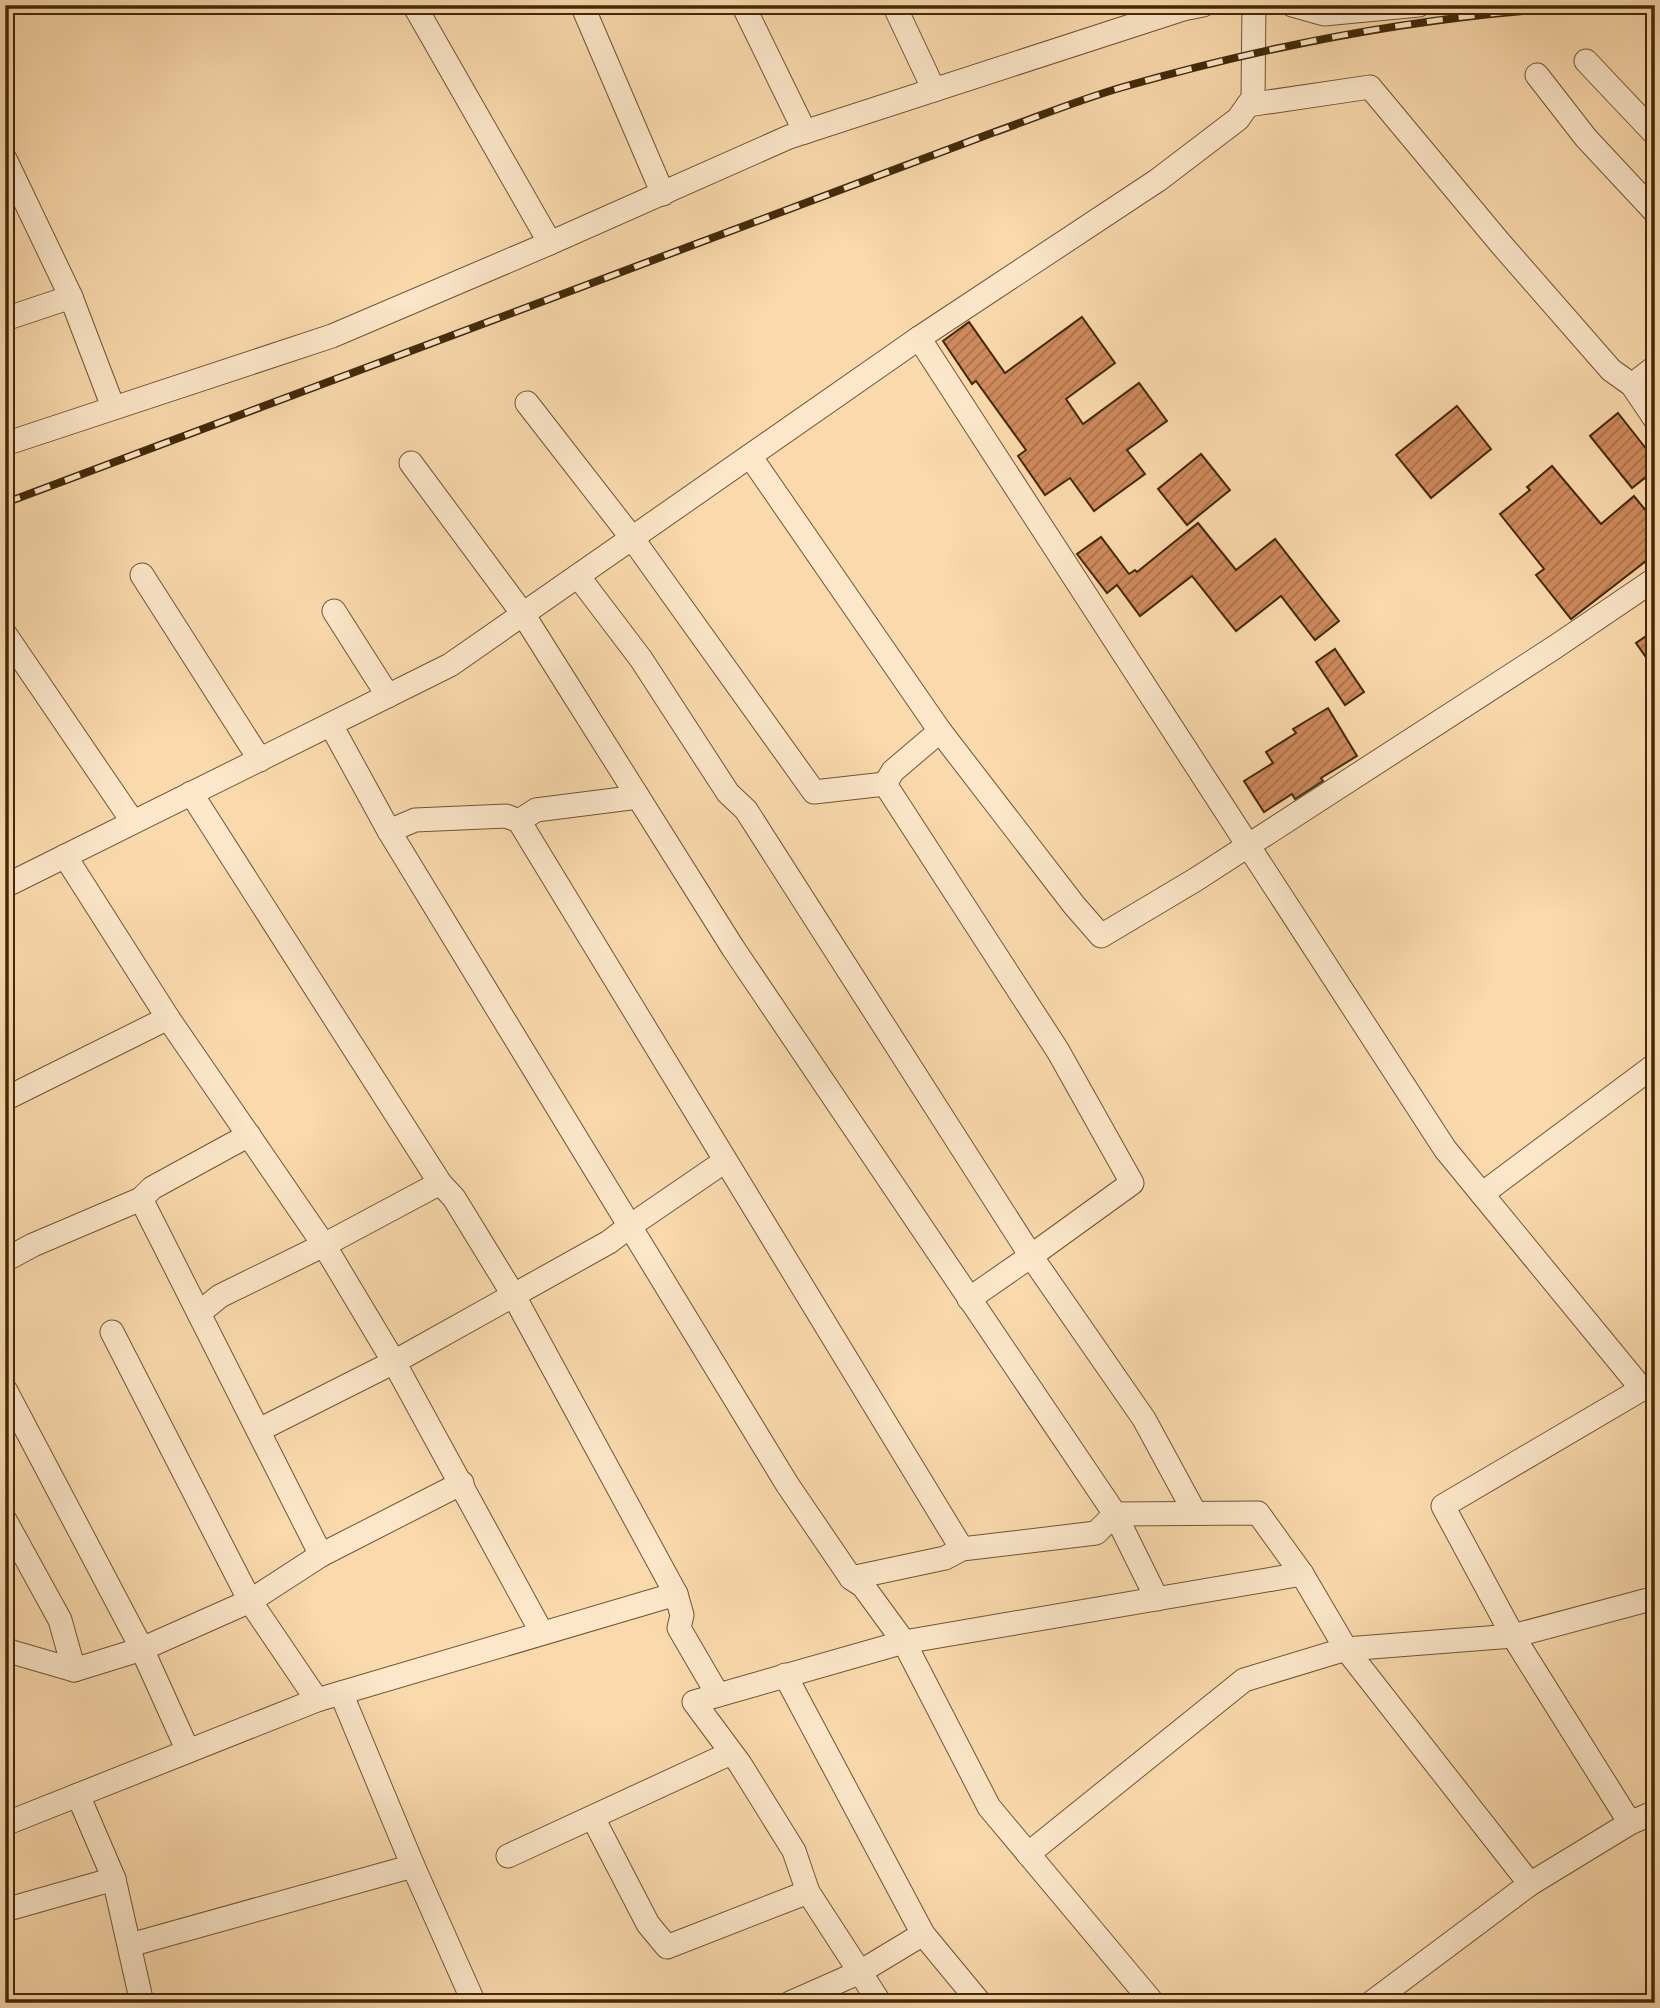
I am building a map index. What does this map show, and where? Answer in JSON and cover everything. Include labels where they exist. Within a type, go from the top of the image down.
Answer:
[{"type":"street","points":[[414,5],[550,243]]},
{"type":"street","points":[[582,5],[663,194]]},
{"type":"street","points":[[743,5],[805,132]]},
{"type":"street","points":[[894,5],[934,90]]},
{"type":"street","points":[[5,444],[332,336],[789,137],[1182,9],[1203,5]]},
{"type":"street","points":[[5,886],[450,665],[919,338],[1158,180],[1238,119],[1253,98],[1254,5]]},
{"type":"street","points":[[1292,5],[1324,14],[1419,5]]},
{"type":"street","points":[[1587,61],[1655,134]]},
{"type":"street","points":[[1537,75],[1586,138],[1655,212]]},
{"type":"street","points":[[1248,105],[1370,87],[1500,243],[1611,370],[1633,386],[1655,419]]},
{"type":"street","points":[[5,159],[71,297],[113,407]]},
{"type":"street","points":[[5,319],[71,297]]},
{"type":"street","points":[[919,338],[1445,1149],[1648,1389],[1443,1506],[1513,1636],[1630,1823]]},
{"type":"street","points":[[1633,386],[1655,368]]},
{"type":"street","points":[[527,403],[632,538],[814,792],[885,784]]},
{"type":"street","points":[[750,456],[940,731],[1101,936],[1248,845],[1555,647],[1655,579]]},
{"type":"street","points":[[411,463],[523,614],[733,948],[1115,1514],[1157,1599]]},
{"type":"street","points":[[142,575],[260,760]]},
{"type":"street","points":[[578,576],[641,659],[728,793],[746,810],[1031,1256],[1144,1419],[1195,1513]]},
{"type":"street","points":[[334,611],[388,696]]},
{"type":"street","points":[[5,634],[133,822]]},
{"type":"street","points":[[331,725],[389,831],[788,1484],[851,1578],[863,1586],[904,1642],[989,1807],[1153,2003]]},
{"type":"street","points":[[885,784],[893,771],[940,731]]},
{"type":"street","points":[[885,784],[1058,1051],[1132,1183],[969,1299]]},
{"type":"street","points":[[191,793],[440,1183],[454,1198],[514,1296],[676,1594],[682,1615],[679,1628],[718,1695]]},
{"type":"street","points":[[519,821],[536,810],[638,797]]},
{"type":"street","points":[[389,831],[415,820],[506,816],[519,821],[962,1549]]},
{"type":"street","points":[[65,856],[168,1018],[324,1245],[462,1483],[542,1633]]},
{"type":"street","points":[[5,1099],[168,1018]]},
{"type":"street","points":[[1482,1194],[1655,1065]]},
{"type":"street","points":[[5,1260],[33,1245],[141,1199],[152,1188],[250,1135]]},
{"type":"street","points":[[259,1430],[394,1362],[609,1242],[725,1161]]},
{"type":"street","points":[[199,1313],[220,1296],[324,1245],[440,1183]]},
{"type":"street","points":[[141,1199],[321,1555]]},
{"type":"street","points":[[112,1332],[250,1601],[317,1700]]},
{"type":"street","points":[[6,1391],[142,1649],[188,1751]]},
{"type":"street","points":[[5,1648],[74,1670],[142,1649],[250,1601],[321,1555],[462,1483]]},
{"type":"street","points":[[851,1578],[945,1558],[962,1549],[1096,1533],[1115,1514],[1258,1513],[1302,1574],[1346,1649],[1530,1884]]},
{"type":"street","points":[[5,1520],[60,1620],[74,1670]]},
{"type":"street","points":[[880,2003],[808,1892],[794,1851],[731,1753],[694,1702],[904,1642],[1302,1574]]},
{"type":"street","points":[[5,1824],[317,1700],[676,1594]]},
{"type":"street","points":[[1028,1854],[1244,1680],[1346,1649],[1513,1636],[1655,1598]]},
{"type":"street","points":[[785,1675],[923,1934],[980,2003]]},
{"type":"street","points":[[341,1693],[474,2003]]},
{"type":"street","points":[[508,1856],[731,1753]]},
{"type":"street","points":[[78,1795],[114,1879],[142,2003]]},
{"type":"street","points":[[1371,2003],[1530,1884],[1630,1823],[1655,1812]]},
{"type":"street","points":[[593,1818],[648,1924],[667,1947],[808,1892]]},
{"type":"street","points":[[130,1945],[413,1866]]},
{"type":"street","points":[[5,1910],[114,1879]]},
{"type":"street","points":[[790,2003],[860,1972],[923,1934]]},
{"type":"building","points":[[1082,317],[1115,363],[1066,399],[1083,424],[1139,383],[1167,421],[1127,450],[1145,474],[1094,511],[1070,478],[1045,495],[1018,456],[1026,450],[976,381],[972,384],[943,341],[969,322],[1005,373]]},
{"type":"building","points":[[1457,406],[1491,449],[1431,498],[1396,455]]},
{"type":"building","points":[[1618,413],[1655,460],[1655,470],[1632,488],[1590,436]]},
{"type":"building","points":[[1201,454],[1230,490],[1187,525],[1158,489]]},
{"type":"building","points":[[1552,466],[1601,524],[1634,496],[1655,522],[1655,554],[1571,619],[1536,575],[1544,569],[1500,514],[1530,490],[1527,487]]},
{"type":"building","points":[[1198,523],[1236,570],[1275,539],[1339,621],[1315,640],[1281,596],[1236,631],[1192,576],[1140,616],[1117,585],[1107,593],[1077,554],[1101,537],[1129,574],[1135,570],[1137,572]]},
{"type":"building","points":[[1655,630],[1655,670],[1636,643]]},
{"type":"building","points":[[1335,649],[1364,692],[1345,705],[1316,662]]},
{"type":"building","points":[[1328,708],[1357,756],[1321,778],[1323,781],[1295,799],[1292,794],[1264,812],[1244,781],[1273,763],[1266,752],[1296,733],[1293,729]]},
{"type":"railway","points":[[5,503],[1106,92],[1247,55],[1374,30],[1501,13],[1630,5]]}]
